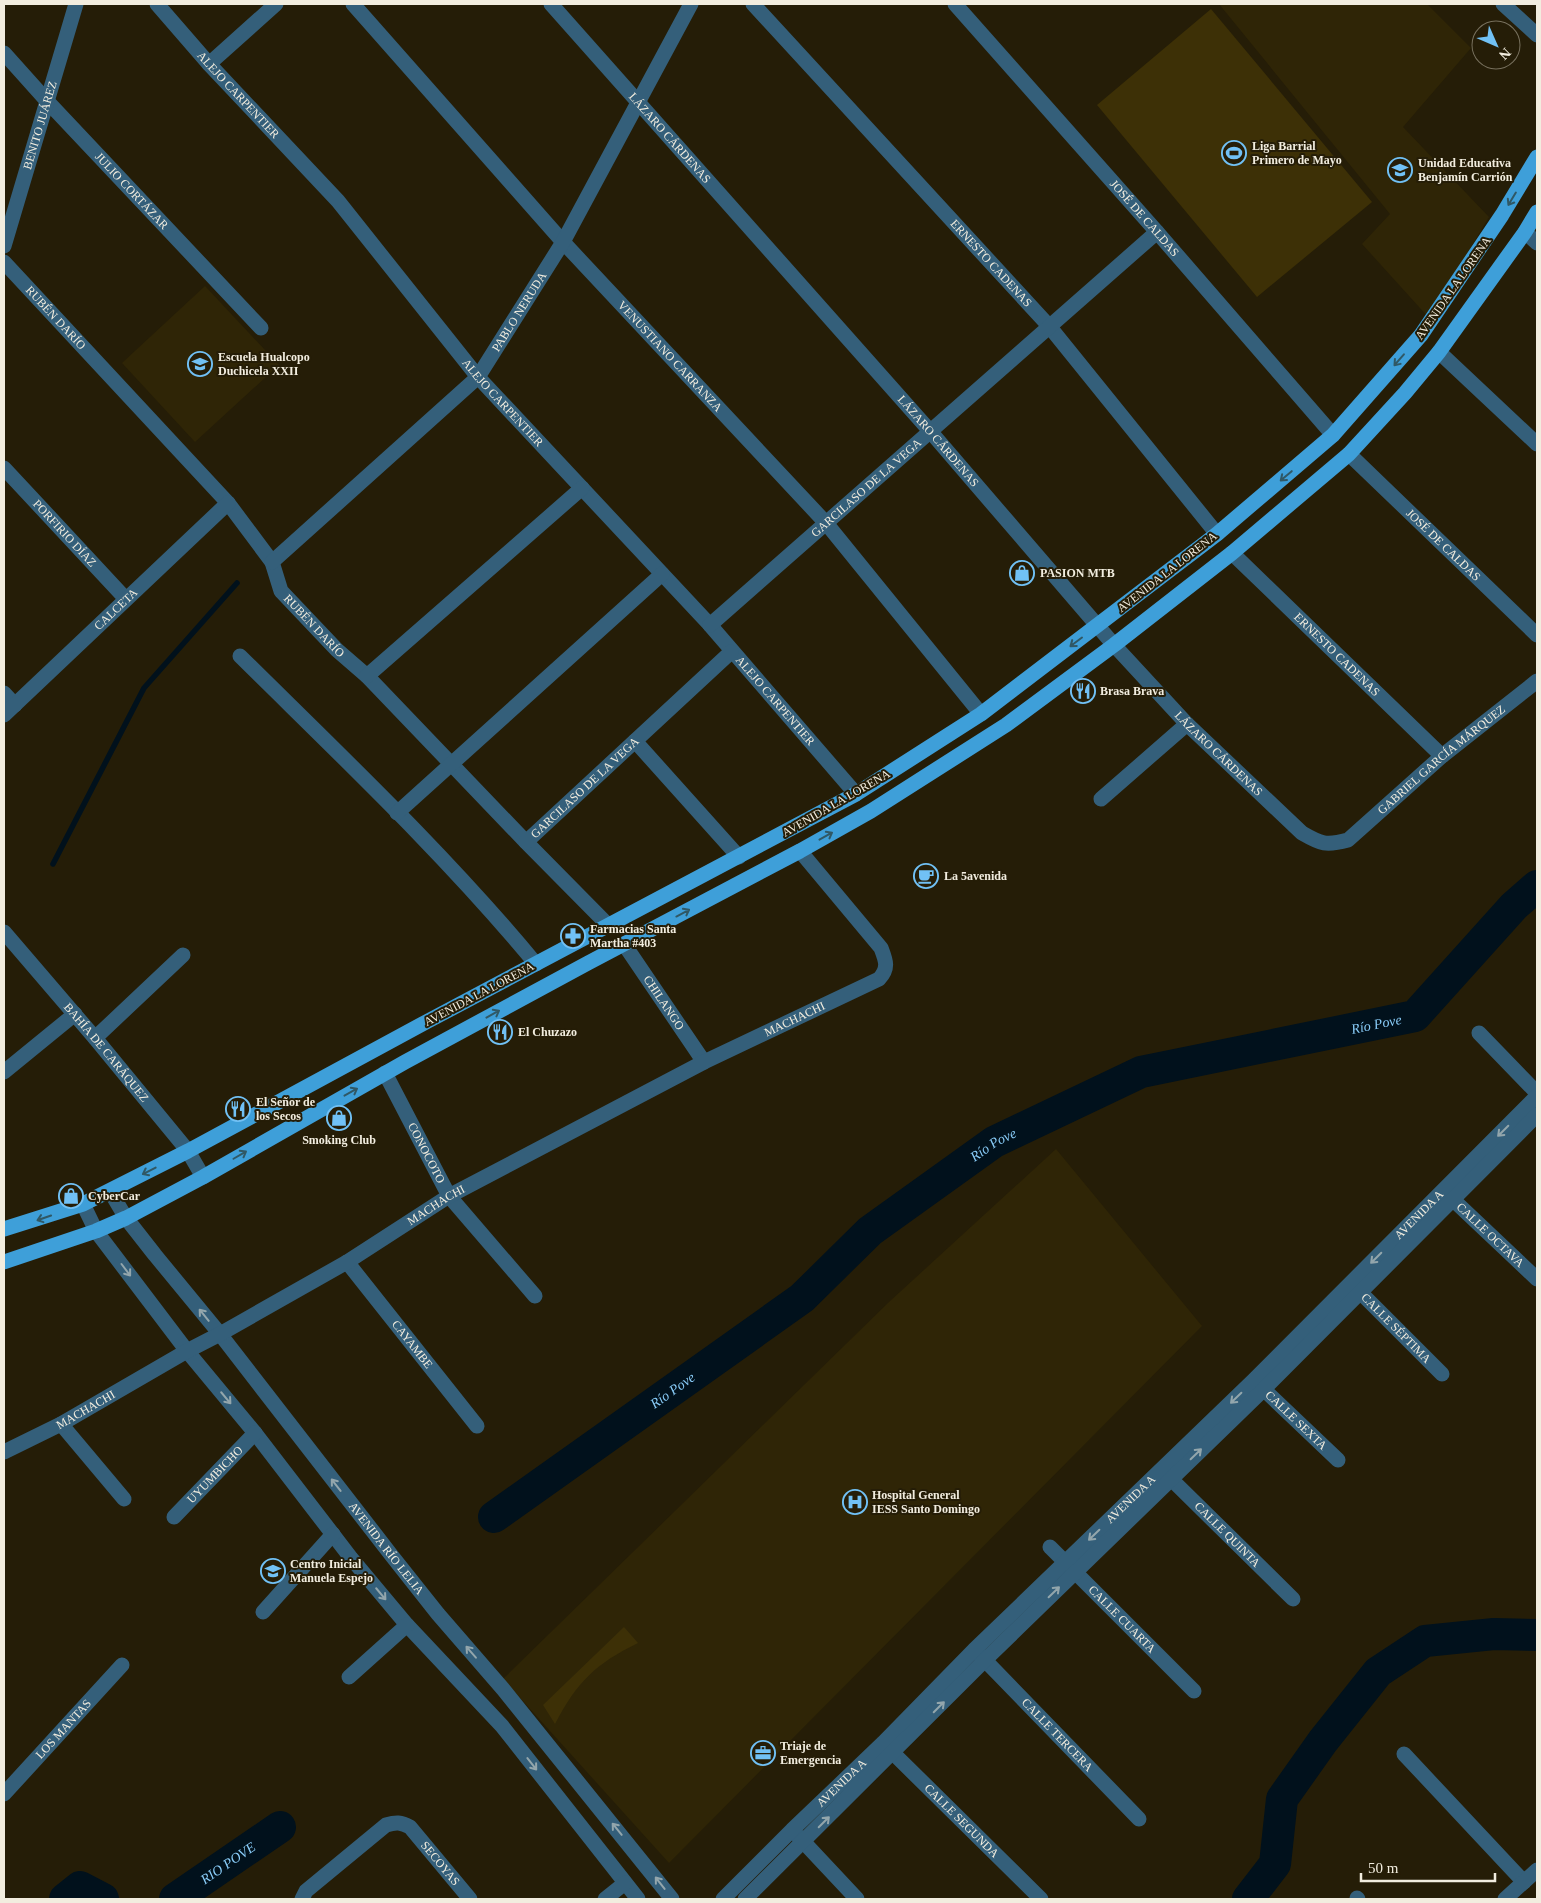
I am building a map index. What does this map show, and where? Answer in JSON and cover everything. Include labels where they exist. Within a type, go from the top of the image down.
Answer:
[{"type":"main road","name":"AVENIDA LA LORENA","points":[[4,1229],[84,1204],[188,1151],[856,794],[981,714],[1217,534],[1333,435],[1421,336],[1502,215],[1537,157]]},
{"type":"main road","name":"AVENIDA LA LORENA","points":[[4,1262],[96,1231],[126,1218],[203,1177],[385,1073],[800,851],[871,811],[1006,725],[1232,553],[1349,454],[1405,393],[1439,352],[1525,232],[1537,212]]},
{"type":"street","name":"BENITO JUÁREZ","points":[[4,246],[76,4]]},
{"type":"street","name":"ALEJO CARPENTIER","points":[[157,4],[209,64],[338,202],[478,377],[710,625],[856,794]]},
{"type":"street","points":[[209,64],[276,4]]},
{"type":"street","name":"VENUSTIANO CARRANZA","points":[[353,4],[563,242],[826,523],[981,714]]},
{"type":"street","name":"LÁZARO CÁRDENAS","points":[[551,4],[930,431],[1114,644],[1187,724],[1302,833],[1316,841],[1331,845],[1348,840]]},
{"type":"street","name":"PABLO NERUDA","points":[[272,562],[478,377],[563,242],[691,4]]},
{"type":"street","name":"ERNESTO CADENAS","points":[[753,4],[1049,326],[1217,534]]},
{"type":"street","name":"JOSÉ DE CALDAS","points":[[955,4],[1157,232],[1333,435]]},
{"type":"street","points":[[1503,4],[1537,35]]},
{"type":"street","name":"JULIO CORTÁZAR","points":[[4,53],[262,328]]},
{"type":"street","name":"GARCILASO DE LA VEGA","points":[[710,625],[1157,232]]},
{"type":"street","points":[[1525,232],[1537,243]]},
{"type":"street","name":"RUBÉN DARÍO","points":[[4,262],[228,503],[272,562],[281,591],[337,650],[368,676],[609,926]]},
{"type":"street","points":[[1439,352],[1537,444]]},
{"type":"street","name":"JOSÉ DE CALDAS","points":[[1349,454],[1537,635]]},
{"type":"street","name":"PORFIRIO DÍAZ","points":[[4,468],[125,598]]},
{"type":"street","points":[[368,676],[582,488]]},
{"type":"street","name":"CALCETA","points":[[9,710],[125,598],[228,503]]},
{"type":"street","name":"ERNESTO CADENAS","points":[[1232,553],[1442,756]]},
{"type":"street","points":[[398,813],[662,574]]},
{"type":"street","name":"GARCILASO DE LA VEGA","points":[[526,842],[732,652]]},
{"type":"street","points":[[240,656],[398,813],[498,918],[536,964]]},
{"type":"street","name":"GABRIEL GARCÍA MÁRQUEZ","points":[[1348,840],[1442,756],[1537,681]]},
{"type":"street","points":[[4,693],[9,710]]},
{"type":"street","points":[[1101,799],[1187,724]]},
{"type":"street","points":[[635,741],[739,857]]},
{"type":"street","name":"MACHACHI","points":[[4,1452],[62,1424],[187,1351],[347,1262],[449,1196],[704,1062],[879,979],[886,972],[887,962],[881,948],[800,851]]},
{"type":"street","name":"BAHÍA DE CARÁQUEZ","points":[[4,932],[75,1014],[188,1151],[203,1177]]},
{"type":"street","name":"CHILANGO","points":[[624,944],[704,1062]]},
{"type":"street","points":[[95,1038],[183,955]]},
{"type":"street","points":[[4,1072],[75,1014]]},
{"type":"street","points":[[1479,1033],[1537,1094]]},
{"type":"street","name":"CONOCOTO","points":[[385,1073],[449,1196],[535,1296]]},
{"type":"street","name":"AVENIDA A","points":[[745,1899],[804,1842],[888,1748],[980,1655],[1259,1384],[1448,1195],[1537,1094]]},
{"type":"street","name":"AVENIDA A","points":[[1448,1195],[1537,1115]]},
{"type":"street","name":"AVENIDA RÍO LELIA","points":[[110,1191],[126,1218],[220,1334],[432,1606],[503,1689],[672,1899]]},
{"type":"street","name":"CALLE OCTAVA","points":[[1448,1195],[1537,1279]]},
{"type":"street","points":[[84,1204],[96,1231],[187,1351],[255,1432],[333,1534],[407,1625],[502,1726],[638,1899]]},
{"type":"street","name":"CAYAMBE","points":[[347,1262],[477,1426]]},
{"type":"street","name":"CALLE SÉPTIMA","points":[[1356,1288],[1442,1374]]},
{"type":"street","name":"CALLE SEXTA","points":[[1259,1384],[1338,1460]]},
{"type":"street","points":[[62,1424],[124,1499]]},
{"type":"street","name":"UYUMBICHO","points":[[174,1518],[255,1432]]},
{"type":"street","name":"CALLE QUINTA","points":[[1166,1474],[1292,1600]]},
{"type":"street","points":[[263,1612],[333,1534]]},
{"type":"street","name":"CALLE CUARTA","points":[[1050,1547],[1194,1691]]},
{"type":"street","points":[[349,1677],[407,1625]]},
{"type":"street","name":"CALLE TERCERA","points":[[980,1655],[1140,1819]]},
{"type":"street","name":"LOS MANTAS","points":[[4,1794],[122,1665]]},
{"type":"street","name":"AVENIDA A","points":[[723,1899],[792,1830],[888,1748]]},
{"type":"street","name":"CALLE SEGUNDA","points":[[888,1748],[1041,1899]]},
{"type":"street","points":[[1404,1754],[1524,1882]]},
{"type":"street","name":"SECOYAS","points":[[302,1899],[306,1892],[386,1825],[395,1822],[410,1827],[470,1899]]},
{"type":"street","points":[[792,1830],[857,1899]]},
{"type":"street","points":[[1505,1899],[1537,1870]]},
{"type":"street","points":[[605,1899],[625,1883]]},
{"type":"shaded area","name":"Unidad Educativa Benjamín Carrión","points":[[1219,4],[1427,4],[1471,48],[1403,127],[1489,217],[1429,318],[1362,244],[1390,214]]},
{"type":"shaded area","name":"Liga Barrial Primero de Mayo","points":[[1211,9],[1372,202],[1257,297],[1097,105]]},
{"type":"shaded area","name":"Escuela Hualcopo Duchicela XXII","points":[[205,286],[279,365],[195,442],[122,363]]},
{"type":"shaded area","name":"Hospital General IESS Santo Domingo","points":[[1056,1149],[1202,1326],[669,1863],[503,1679],[889,1302]]},
{"type":"shaded area","points":[[624,1627],[638,1643],[610,1659],[589,1676],[571,1697],[555,1724],[543,1705]]},
{"type":"waterway","points":[[53,864],[144,688],[237,583]]},
{"type":"waterway","name":"Río Pove","points":[[494,1517],[802,1298],[870,1231],[994,1142],[1141,1072],[1415,1016],[1514,906],[1537,886]]},
{"type":"waterway","points":[[1248,1899],[1275,1864],[1282,1799],[1323,1741],[1378,1672],[1425,1641],[1494,1634],[1537,1635]]},
{"type":"waterway","name":"RIO POVE","points":[[175,1899],[280,1827]]},
{"type":"waterway","name":"RIO POVE","points":[[65,1899],[80,1887],[103,1899]]},
{"type":"place","name":"Liga Barrial Primero de Mayo","points":[[1234,153]]},
{"type":"place","name":"Unidad Educativa Benjamín Carrión","points":[[1400,170]]},
{"type":"place","name":"Escuela Hualcopo Duchicela XXII","points":[[200,364]]},
{"type":"place","name":"PASION MTB","points":[[1022,573]]},
{"type":"place","name":"Brasa Brava","points":[[1083,691]]},
{"type":"place","name":"La 5avenida","points":[[926,876]]},
{"type":"place","name":"Farmacias Santa Martha #403","points":[[573,936]]},
{"type":"place","name":"El Chuzazo","points":[[500,1032]]},
{"type":"place","name":"El Señor de los Secos","points":[[238,1109]]},
{"type":"place","name":"Smoking Club","points":[[339,1118]]},
{"type":"place","name":"CyberCar","points":[[71,1196]]},
{"type":"place","name":"Hospital General IESS Santo Domingo","points":[[855,1502]]},
{"type":"place","name":"Centro Inicial Manuela Espejo","points":[[273,1571]]},
{"type":"place","name":"Triaje de Emergencia","points":[[763,1753]]}]
